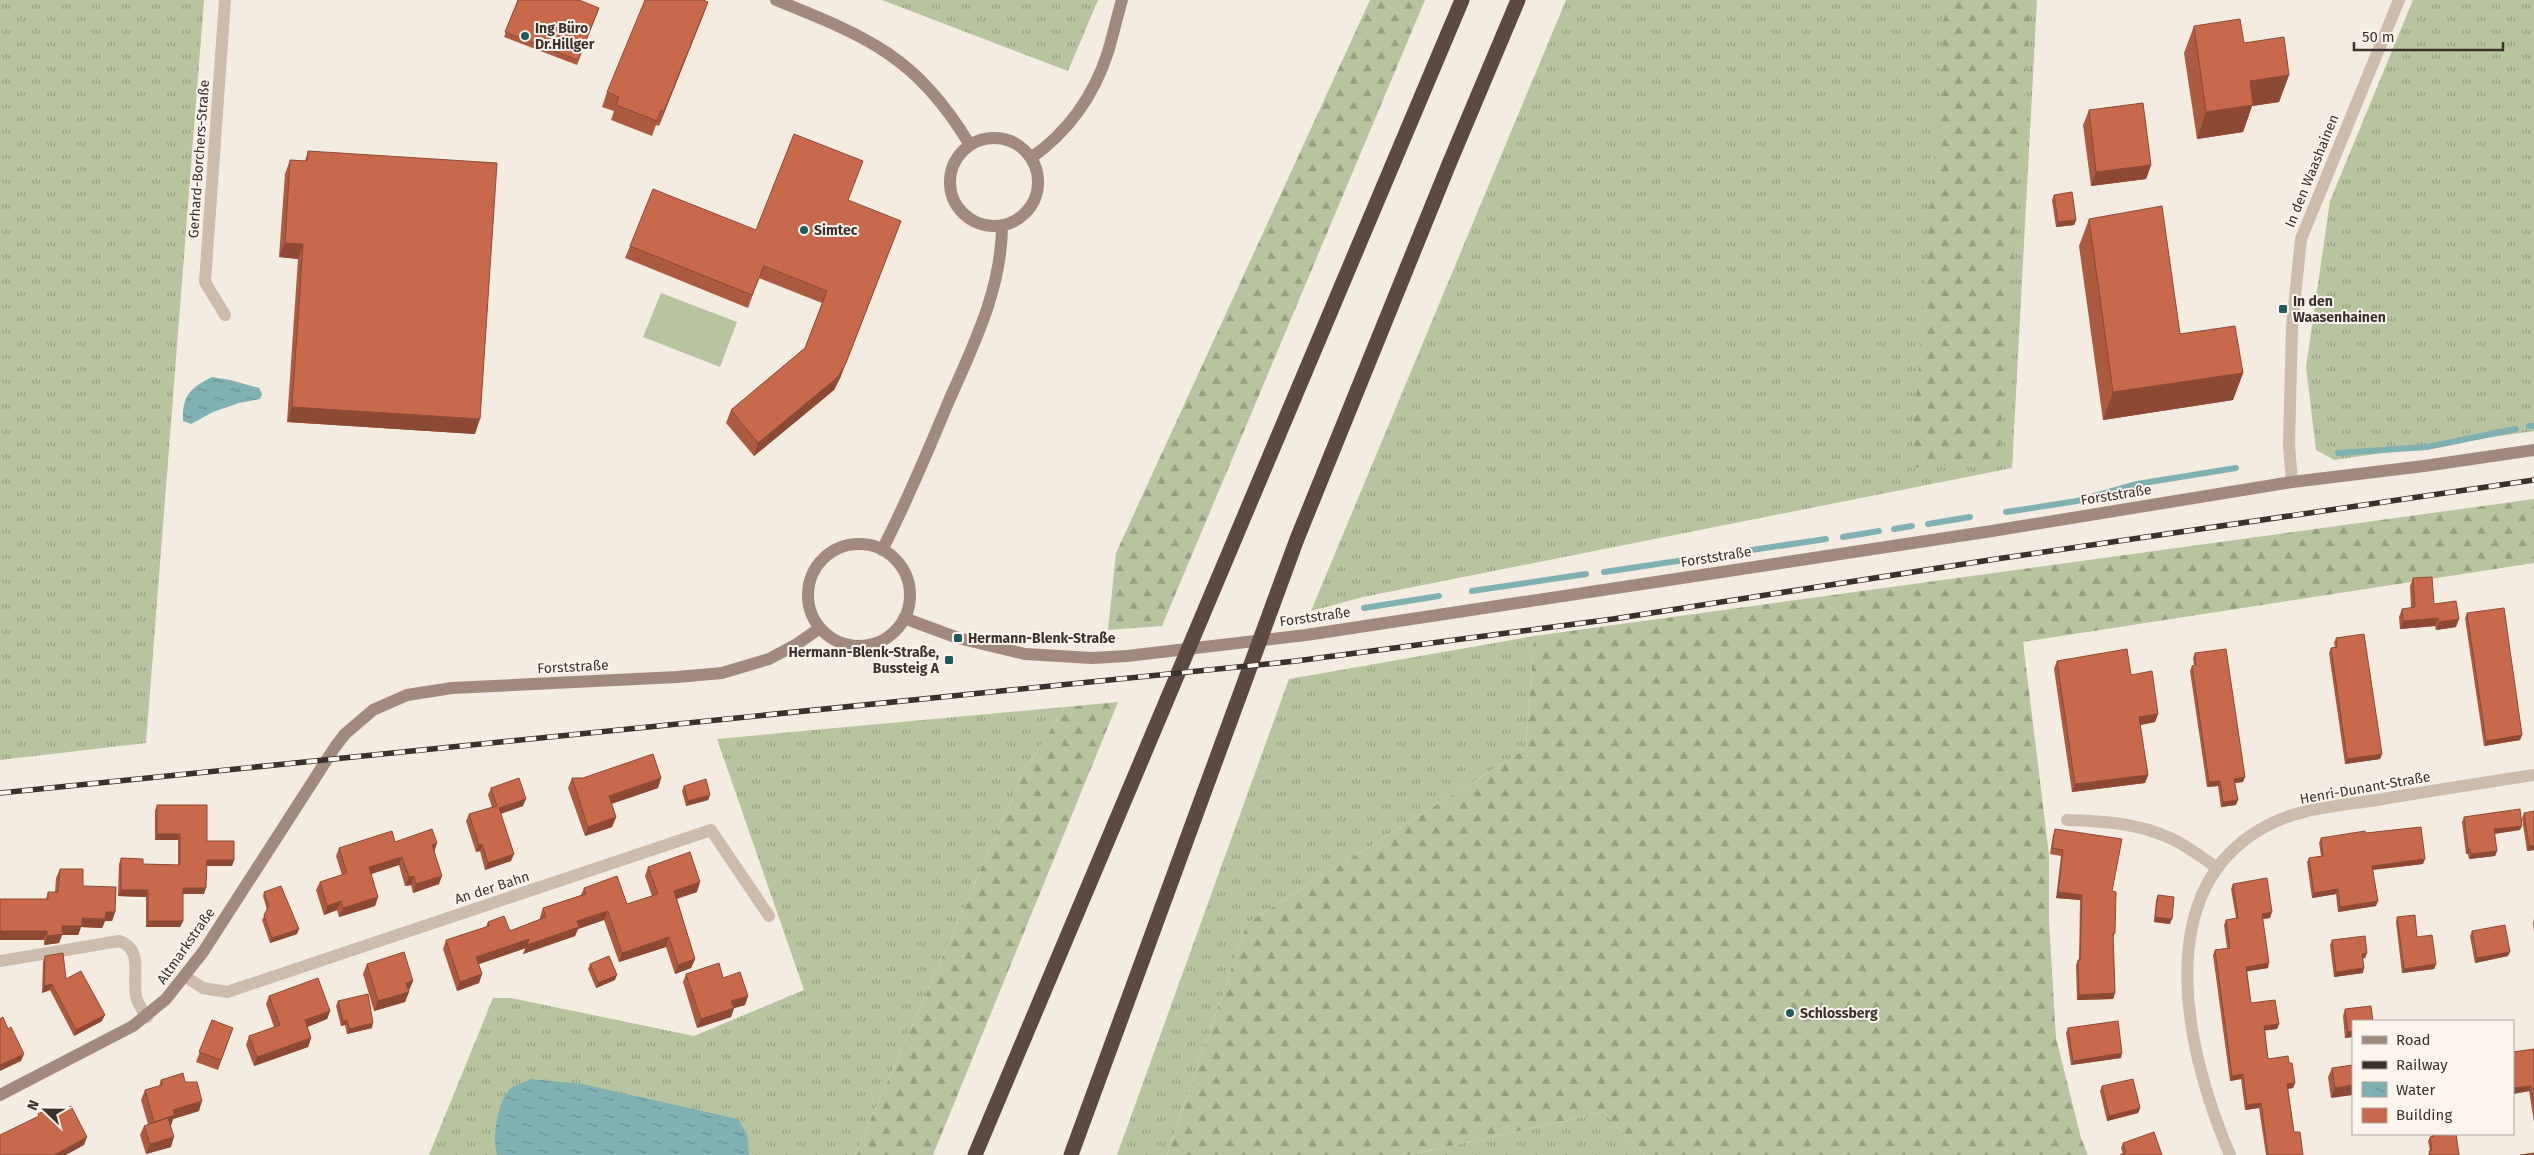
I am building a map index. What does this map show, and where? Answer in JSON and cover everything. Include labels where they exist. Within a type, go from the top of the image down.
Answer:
[{"type":"highway","points":[[975,1155],[1462,0]]},
{"type":"highway","points":[[1071,1155],[1228,721],[1297,539],[1449,164],[1518,0]]},
{"type":"main road","points":[[776,0],[842,26],[897,58],[921,79],[943,103],[970,144]]},
{"type":"main road","points":[[1031,158],[1062,132],[1091,91],[1108,51],[1122,0]]},
{"type":"main road","points":[[988,138],[1008,140],[1017,144],[1031,158],[1038,178],[1034,200],[1021,216],[1002,225],[986,225],[970,220],[961,212],[953,198],[949,182],[955,161],[970,144],[988,138]]},
{"type":"main road","points":[[882,550],[911,493],[982,323],[996,283],[1002,251],[1002,225]]},
{"type":"main road","name":"Forststraße","points":[[904,618],[958,638],[1024,654],[1092,658],[1127,656],[1306,634],[1992,531],[2292,482],[2534,450]]},
{"type":"main road","points":[[864,545],[882,550],[900,565],[909,585],[910,596],[904,618],[888,637],[864,646],[840,643],[820,628],[809,605],[810,580],[820,564],[834,551],[845,546],[864,545]]},
{"type":"main road","name":"Forststraße","points":[[335,747],[345,734],[373,710],[407,695],[452,688],[722,673],[769,659],[797,644],[820,628]]},
{"type":"main road","name":"Altmarkstraße","points":[[0,1095],[106,1042],[147,1017],[166,999],[186,977],[335,747]]},
{"type":"street","name":"Gerhard-Borchers-Straße","points":[[224,314],[205,282],[226,0]]},
{"type":"street","name":"In den Waashainen","points":[[2292,482],[2289,444],[2292,326],[2301,239],[2399,0]]},
{"type":"street","name":"Henri-Dunant-Straße","points":[[2230,1155],[2214,1114],[2201,1066],[2192,1027],[2188,981],[2194,912],[2203,888],[2216,867],[2228,854],[2261,829],[2304,812],[2534,775]]},
{"type":"street","points":[[2067,820],[2109,822],[2145,828],[2172,839],[2216,867]]},
{"type":"street","name":"An der Bahn","points":[[186,977],[203,988],[228,992],[711,830],[769,916]]},
{"type":"street","points":[[0,961],[119,941],[128,944],[134,951],[136,996],[147,1017]]},
{"type":"green space","points":[[0,0],[204,0],[146,743],[0,760]]},
{"type":"green space","points":[[882,0],[1098,0],[1068,71]]},
{"type":"green space","points":[[1370,0],[1425,0],[1162,626],[1108,630],[1116,553]]},
{"type":"green space","points":[[1566,0],[2037,0],[2012,468],[1363,597],[1311,611]]},
{"type":"green space","points":[[1946,0],[2031,0],[1999,460],[1911,468]]},
{"type":"green space","points":[[2413,0],[2534,0],[2534,431],[2334,460],[2316,450],[2306,367],[2330,201]]},
{"type":"green space","points":[[661,293],[737,322],[720,367],[643,337]]},
{"type":"green space","points":[[2534,499],[2534,563],[2023,642],[2049,855],[2049,921],[2056,1038],[2081,1138],[2088,1155],[1645,1155],[1604,1112],[1410,1155],[1167,1155],[1247,923],[1526,749],[1534,636]]},
{"type":"green space","points":[[1534,636],[1526,749],[1247,923],[1167,1155],[1117,1155],[1289,679]]},
{"type":"green space","points":[[1118,702],[933,1155],[855,1155],[1024,772],[1065,707]]},
{"type":"green space","points":[[1065,707],[1024,772],[855,1155],[429,1155],[493,998],[511,998],[694,1036],[804,990],[717,739]]},
{"type":"green space","points":[[1604,1112],[1645,1155],[1410,1155]]},
{"type":"water","points":[[212,377],[259,388],[262,394],[260,399],[239,403],[213,412],[191,424],[183,421],[184,405],[189,394],[198,385]]},
{"type":"water","points":[[531,1079],[582,1084],[738,1119],[747,1134],[749,1155],[497,1155],[495,1131],[502,1103],[510,1089]]},
{"type":"building","points":[[518,0],[579,0],[599,8],[578,60],[505,32]]},
{"type":"building","points":[[645,0],[703,0],[708,2],[664,111],[661,110],[657,121],[616,105],[619,97],[607,92]]},
{"type":"building","points":[[2240,19],[2244,43],[2284,37],[2289,75],[2250,81],[2253,105],[2206,112],[2194,26]]},
{"type":"building","points":[[2143,103],[2151,165],[2096,172],[2089,110]]},
{"type":"building","points":[[794,134],[863,161],[848,200],[901,221],[846,363],[838,377],[758,443],[731,410],[805,348],[827,291],[764,266],[752,295],[630,246],[653,189],[756,230]]},
{"type":"building","points":[[308,151],[497,163],[480,419],[292,407],[303,244],[285,243],[290,160],[307,161]]},
{"type":"building","points":[[2072,192],[2076,220],[2058,222],[2054,195]]},
{"type":"building","points":[[2162,206],[2180,334],[2235,326],[2243,373],[2113,392],[2089,219]]},
{"type":"building","points":[[2432,577],[2434,604],[2456,601],[2459,619],[2439,622],[2438,618],[2403,621],[2402,609],[2415,607],[2413,578]]},
{"type":"building","points":[[2504,608],[2522,735],[2486,741],[2467,613]]},
{"type":"building","points":[[2364,634],[2382,754],[2347,759],[2331,648],[2337,647],[2336,638]]},
{"type":"building","points":[[2127,649],[2131,675],[2152,671],[2158,714],[2139,717],[2148,775],[2075,784],[2057,661]]},
{"type":"building","points":[[2226,649],[2245,777],[2234,779],[2238,800],[2223,802],[2220,781],[2209,782],[2192,666],[2196,665],[2195,653]]},
{"type":"building","points":[[653,754],[661,778],[609,796],[616,817],[588,827],[572,778],[583,778]]},
{"type":"building","points":[[519,778],[526,799],[499,808],[514,854],[488,863],[482,844],[479,845],[469,814],[497,806],[491,788]]},
{"type":"building","points":[[706,779],[710,795],[688,801],[684,786]]},
{"type":"building","points":[[157,805],[207,805],[207,841],[234,841],[234,860],[207,860],[206,888],[183,888],[183,921],[148,921],[148,890],[121,890],[121,858],[143,859],[143,864],[180,865],[180,834],[157,834]]},
{"type":"building","points":[[2520,809],[2522,826],[2494,829],[2497,851],[2471,854],[2470,849],[2468,849],[2464,817]]},
{"type":"building","points":[[2534,811],[2534,845],[2529,846],[2524,813]]},
{"type":"building","points":[[2421,827],[2425,859],[2372,866],[2378,901],[2340,907],[2338,889],[2314,893],[2309,858],[2323,856],[2321,838],[2365,831],[2366,833]]},
{"type":"building","points":[[432,829],[437,843],[432,845],[442,876],[416,884],[414,876],[409,877],[402,857],[369,867],[378,897],[343,908],[341,901],[327,906],[320,882],[347,873],[339,848],[392,831],[395,842]]},
{"type":"building","points":[[2055,829],[2122,839],[2112,891],[2116,892],[2115,933],[2113,933],[2115,993],[2079,995],[2078,960],[2080,960],[2082,895],[2058,892],[2063,850],[2052,848]]},
{"type":"building","points":[[690,852],[700,882],[674,891],[695,959],[678,965],[669,937],[622,953],[608,911],[577,921],[579,927],[527,945],[529,939],[476,957],[482,974],[460,982],[446,940],[489,926],[488,922],[504,916],[510,931],[546,917],[543,908],[586,894],[584,888],[617,876],[627,904],[658,894],[648,867]]},
{"type":"building","points":[[60,869],[83,869],[83,886],[116,887],[115,912],[106,912],[105,919],[82,918],[82,926],[62,926],[63,934],[47,936],[47,931],[0,931],[0,899],[48,899],[48,892],[58,892]]},
{"type":"building","points":[[2267,878],[2272,912],[2262,914],[2269,963],[2246,967],[2251,1003],[2275,1000],[2279,1024],[2264,1026],[2268,1059],[2288,1056],[2289,1063],[2292,1063],[2295,1083],[2287,1084],[2294,1132],[2300,1132],[2303,1155],[2268,1155],[2261,1103],[2247,1105],[2243,1074],[2232,1076],[2215,950],[2230,948],[2226,920],[2238,918],[2233,884]]},
{"type":"building","points":[[281,886],[299,929],[272,938],[264,915],[269,906],[264,892]]},
{"type":"building","points":[[2158,895],[2174,897],[2172,919],[2155,917]]},
{"type":"building","points":[[2415,915],[2417,937],[2432,935],[2436,964],[2404,969],[2397,917]]},
{"type":"building","points":[[2505,925],[2510,952],[2477,958],[2472,931]]},
{"type":"building","points":[[2365,936],[2367,953],[2362,954],[2364,968],[2336,972],[2332,940]]},
{"type":"building","points":[[404,952],[413,981],[406,983],[409,992],[378,1001],[367,964]]},
{"type":"building","points":[[63,953],[66,979],[81,971],[105,1015],[76,1030],[52,984],[44,986],[45,956]]},
{"type":"building","points":[[609,956],[617,975],[598,983],[590,964]]},
{"type":"building","points":[[719,963],[723,978],[740,972],[748,996],[731,1001],[734,1008],[701,1019],[686,974]]},
{"type":"building","points":[[318,978],[330,1011],[305,1020],[311,1038],[257,1057],[249,1036],[280,1025],[269,996]]},
{"type":"building","points":[[368,994],[373,1023],[349,1029],[347,1020],[343,1021],[338,1001]]},
{"type":"building","points":[[2371,1006],[2373,1020],[2352,1020],[2352,1031],[2348,1032],[2345,1009]]},
{"type":"building","points":[[3,1017],[8,1029],[11,1027],[24,1054],[0,1065],[0,1019]]},
{"type":"building","points":[[212,1020],[233,1028],[221,1060],[199,1052]]},
{"type":"building","points":[[2118,1021],[2122,1053],[2073,1061],[2068,1028]]},
{"type":"building","points":[[2534,1049],[2534,1104],[2531,1086],[2514,1088],[2514,1052]]},
{"type":"building","points":[[2352,1065],[2352,1085],[2335,1088],[2332,1068]]},
{"type":"building","points":[[183,1073],[185,1082],[197,1082],[202,1101],[173,1110],[175,1115],[154,1122],[145,1090],[162,1085],[161,1080]]},
{"type":"building","points":[[2133,1079],[2140,1108],[2109,1116],[2102,1086]]},
{"type":"building","points":[[71,1106],[87,1137],[54,1155],[0,1155],[0,1135],[39,1116],[38,1114],[51,1107],[55,1114]]},
{"type":"building","points":[[168,1118],[174,1137],[150,1144],[144,1126]]},
{"type":"building","points":[[2154,1132],[2162,1155],[2120,1155],[2126,1152],[2123,1143]]},
{"type":"building","points":[[2456,1135],[2459,1155],[2430,1155],[2429,1151],[2432,1150],[2430,1137]]},
{"type":"waterway","points":[[2529,426],[2534,426]]},
{"type":"waterway","points":[[2338,453],[2427,447],[2516,429]]},
{"type":"waterway","points":[[2006,512],[2077,501],[2137,484],[2236,468]]},
{"type":"waterway","points":[[1928,524],[1970,517]]},
{"type":"waterway","points":[[1894,529],[1912,526]]},
{"type":"waterway","points":[[1843,537],[1879,531]]},
{"type":"waterway","points":[[1604,572],[1826,539]]},
{"type":"waterway","points":[[1472,591],[1586,574]]},
{"type":"waterway","points":[[1364,608],[1439,596]]},
{"type":"railway","points":[[0,793],[1296,661],[1613,619],[1996,559],[2534,480]]},
{"type":"place","name":"Ing Büro Dr.Hillger","points":[[525,36]]},
{"type":"place","name":"Simtec","points":[[804,230]]},
{"type":"place","name":"In den Waasenhainen","points":[[2283,309]]},
{"type":"place","name":"Hermann-Blenk-Straße","points":[[958,638]]},
{"type":"place","name":"Hermann-Blenk-Straße, Bussteig A","points":[[949,660]]},
{"type":"place","name":"Schlossberg","points":[[1790,1013]]}]
